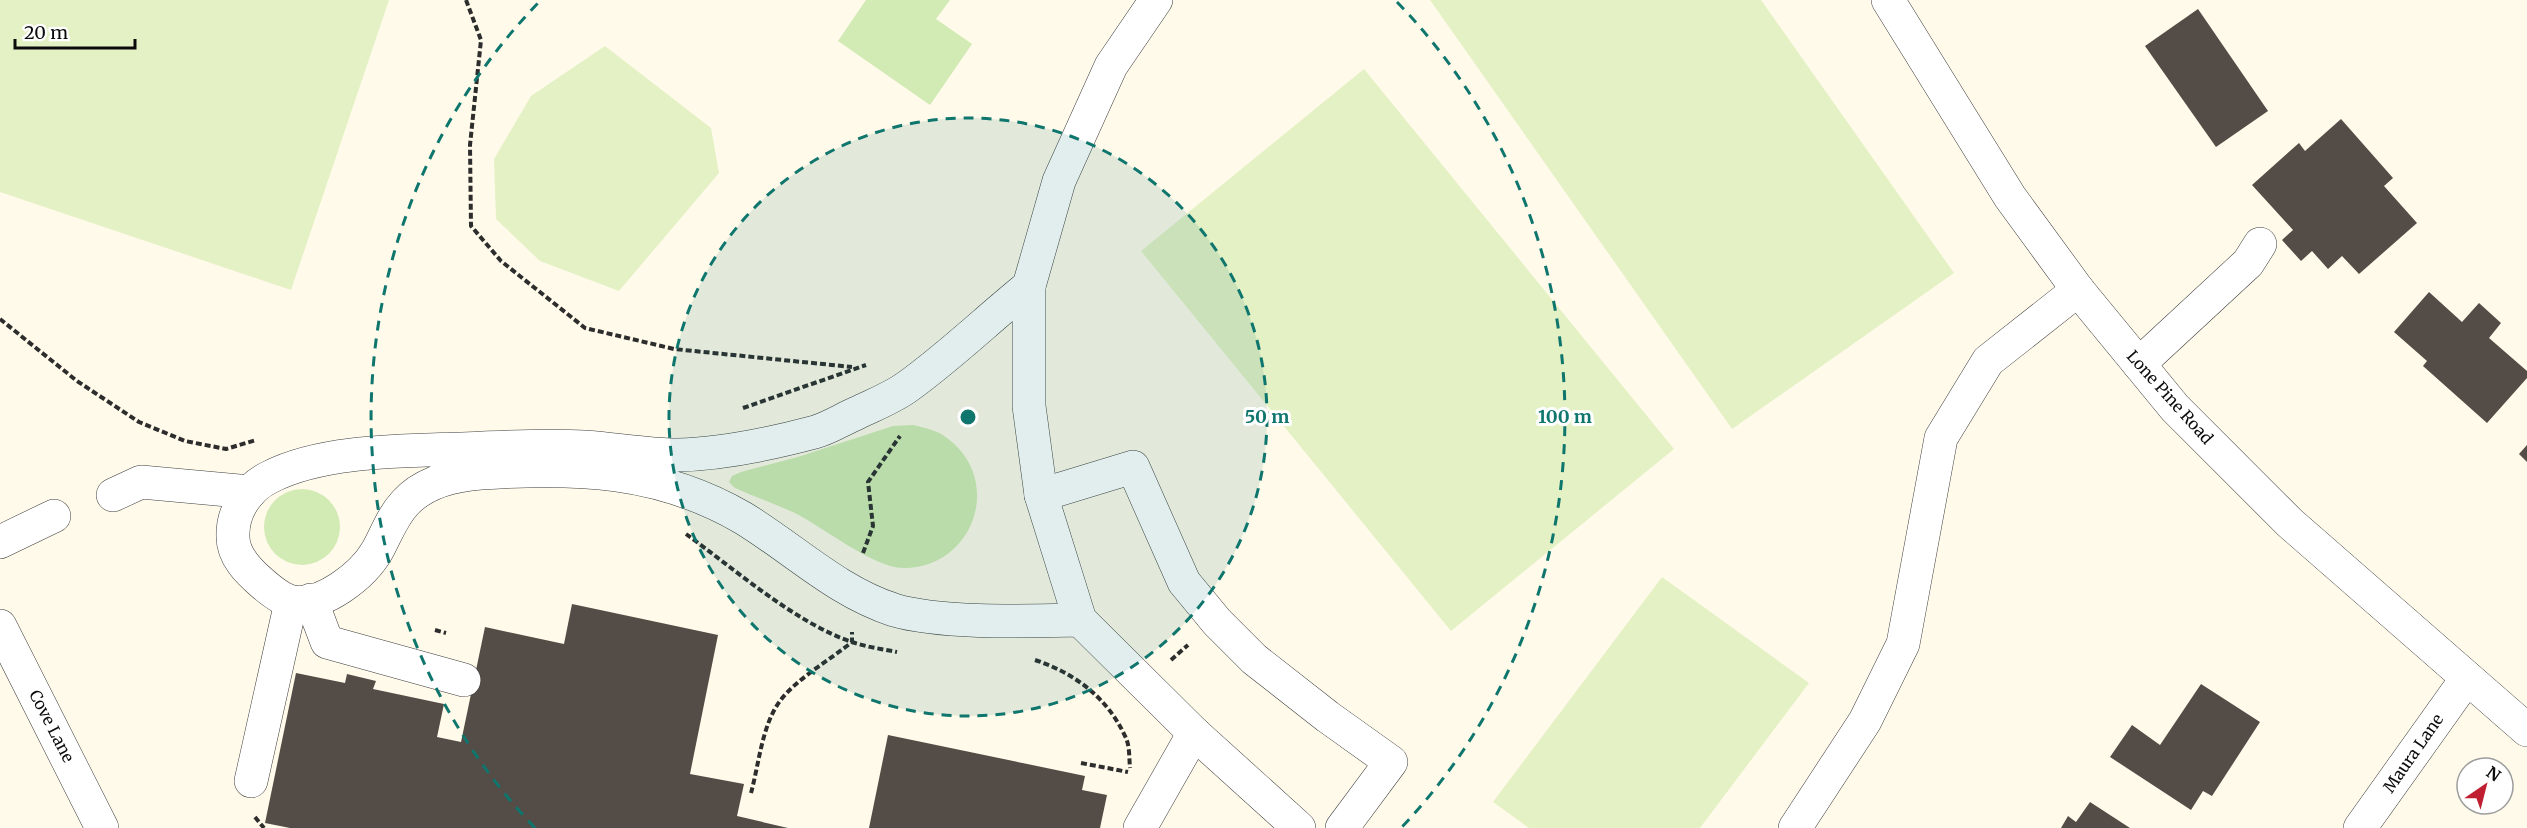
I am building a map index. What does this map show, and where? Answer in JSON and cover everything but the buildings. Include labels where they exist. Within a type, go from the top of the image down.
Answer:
[{"type":"street","points":[[1156,0],[1111,66],[1059,181],[1029,286],[1029,406],[1041,495],[1080,620],[1194,733],[1299,828]]},
{"type":"street","name":"Lone Pine Road","points":[[1888,0],[2010,197],[2078,290],[2175,408],[2290,523],[2527,730]]},
{"type":"street","points":[[2139,364],[2248,263],[2260,244]]},
{"type":"street","points":[[1029,286],[904,389],[820,431],[740,449],[676,455],[581,447],[382,452],[301,465],[269,477],[250,492],[236,517],[232,541],[244,567],[267,588],[301,601],[325,596],[351,582],[375,555],[390,524],[406,501],[439,480],[478,473],[593,472],[658,481],[701,497],[744,519],[854,595],[899,612],[943,617],[1080,620]]},
{"type":"street","points":[[1795,828],[1865,721],[1904,644],[1941,438],[1989,361],[2078,290]]},
{"type":"street","points":[[1041,495],[1133,467],[1184,582],[1217,622],[1264,667],[1391,762],[1342,828]]},
{"type":"street","points":[[113,495],[141,482],[250,492]]},
{"type":"street","points":[[0,542],[54,516]]},
{"type":"street","points":[[301,601],[327,642],[464,680]]},
{"type":"street","points":[[251,781],[301,601]]},
{"type":"street","name":"Cove Lane","points":[[0,626],[96,810],[102,828]]},
{"type":"street","name":"Maura Lane","points":[[2360,828],[2466,678]]},
{"type":"street","points":[[1140,828],[1194,733]]},
{"type":"path","points":[[466,0],[481,40],[470,144],[471,226],[501,261],[585,328],[674,349],[854,368]]},
{"type":"path","points":[[685,533],[792,611],[834,635],[852,642],[908,653]]},
{"type":"path","points":[[425,628],[446,633]]},
{"type":"path","points":[[1027,657],[1058,667],[1087,686],[1110,711],[1127,738],[1131,773],[1081,763]]},
{"type":"green space","points":[[0,0],[389,0],[291,290],[0,192]]},
{"type":"green space","points":[[866,0],[950,0],[936,19],[972,44],[930,105],[838,41]]},
{"type":"green space","points":[[1430,0],[1761,0],[1954,273],[1732,429]]},
{"type":"green space","points":[[605,46],[711,128],[719,173],[619,291],[540,261],[496,219],[494,159],[531,96]]},
{"type":"green space","points":[[1364,69],[1674,449],[1451,631],[1141,251]]},
{"type":"green space","points":[[913,425],[943,435],[965,456],[974,476],[977,498],[973,519],[963,538],[948,554],[928,564],[904,568],[879,562],[807,519],[735,488],[729,482],[732,476],[741,472],[801,456],[893,426]]},
{"type":"green space","points":[[295,489],[309,489],[323,495],[334,506],[340,520],[337,542],[329,554],[309,565],[295,565],[281,559],[270,548],[264,534],[264,520],[270,506],[281,495]]},
{"type":"green space","points":[[1662,577],[1809,683],[1700,828],[1529,828],[1493,802]]}]
